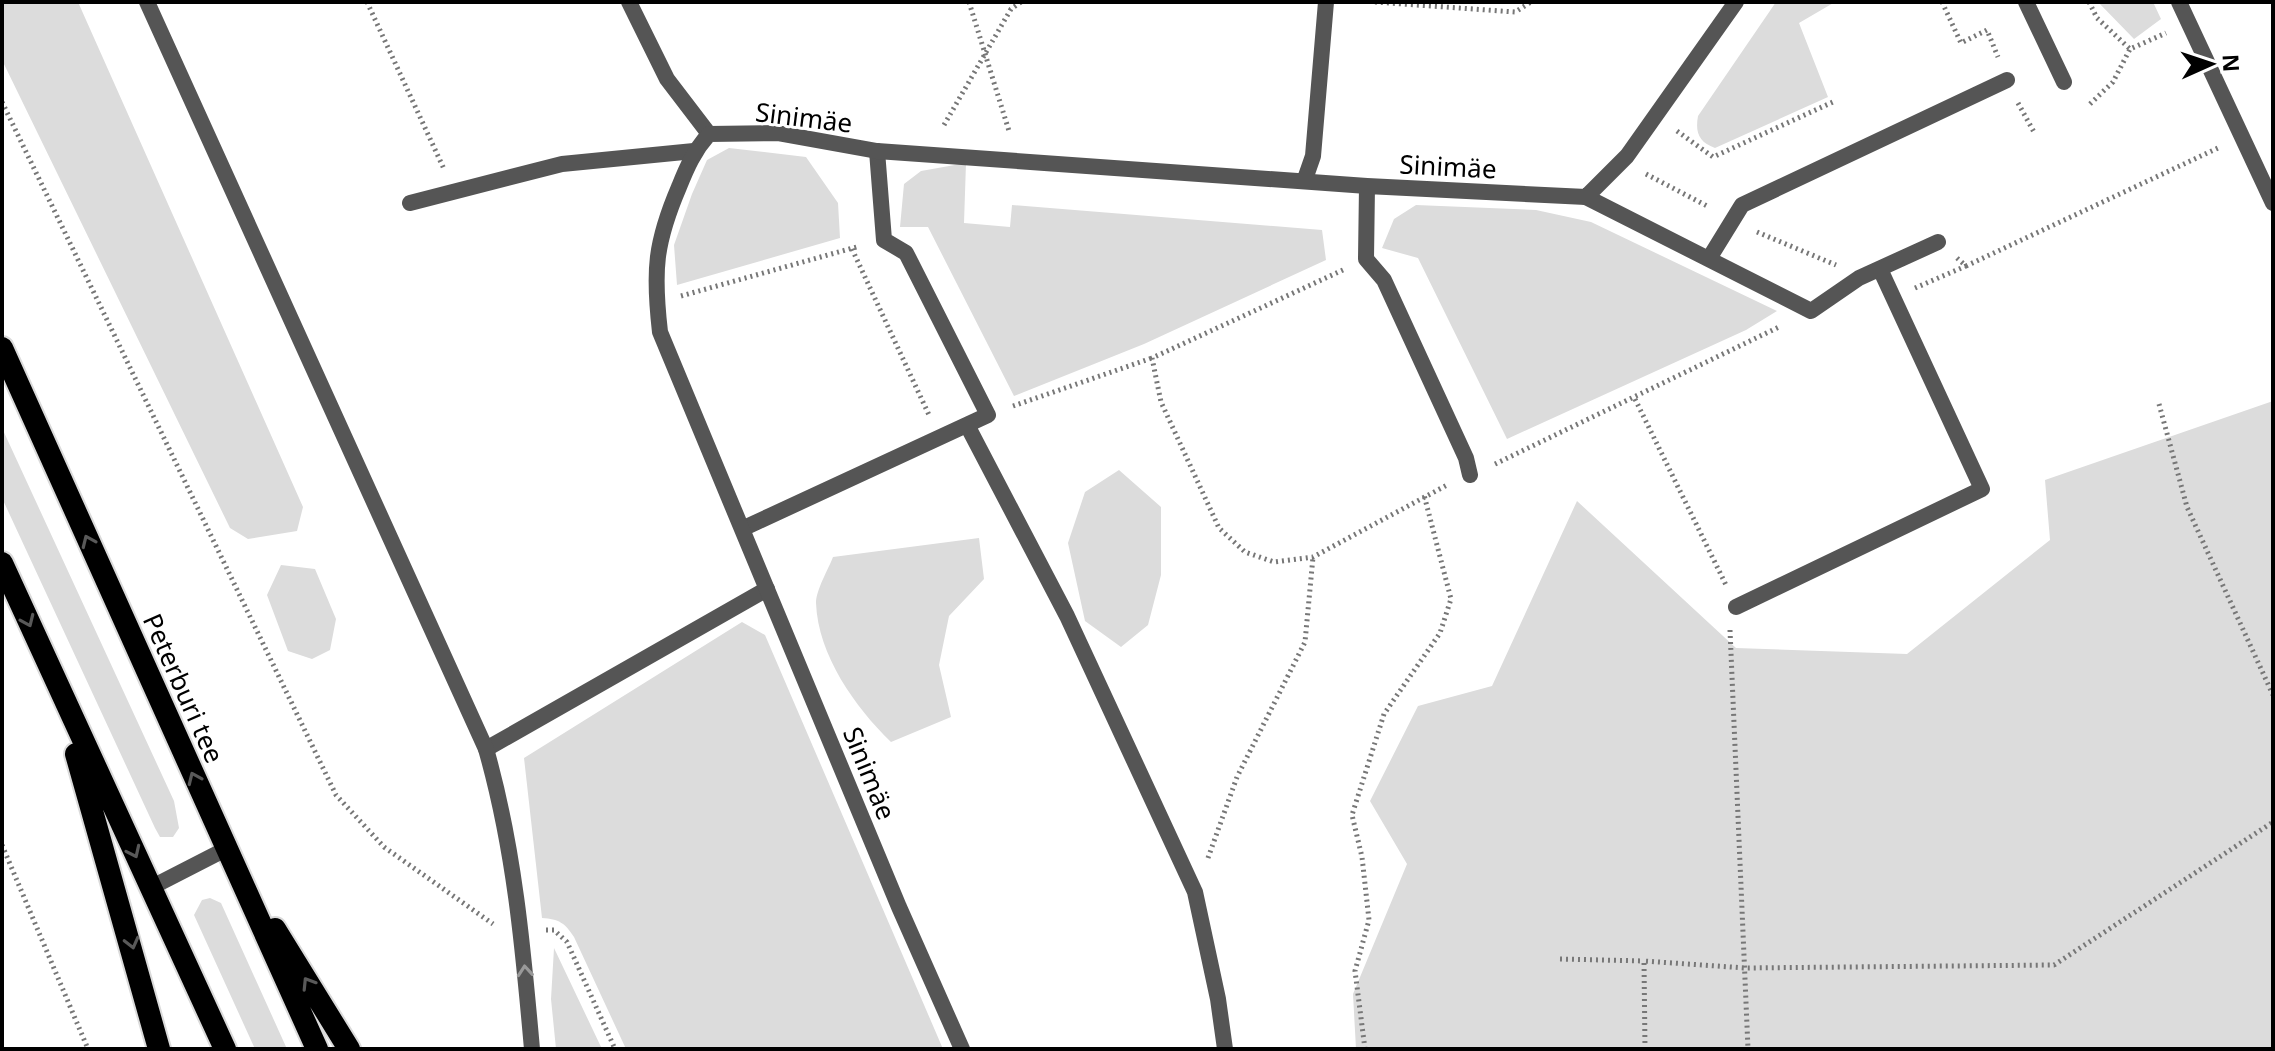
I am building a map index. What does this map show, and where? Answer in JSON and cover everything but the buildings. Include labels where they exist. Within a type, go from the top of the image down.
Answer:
[{"type":"highway","name":"Peterburi tee","points":[[2,348],[317,1049]]},
{"type":"highway","points":[[2,563],[225,1049]]},
{"type":"highway","points":[[54,680],[128,929],[159,1049]]},
{"type":"highway","points":[[226,849],[349,1049]]},
{"type":"street","points":[[147,2],[486,749],[505,816],[521,930],[532,1049]]},
{"type":"street","points":[[629,2],[667,79],[709,134]]},
{"type":"street","points":[[1305,179],[1313,156],[1326,2]]},
{"type":"street","points":[[1736,2],[1627,156],[1586,197],[1710,257],[1811,311],[1859,278],[1938,242]]},
{"type":"street","points":[[2026,2],[2064,82]]},
{"type":"street","points":[[2179,2],[2273,203]]},
{"type":"street","points":[[1710,257],[1742,205],[2007,80]]},
{"type":"street","name":"Sinimäe","points":[[962,1049],[660,332],[655,283],[660,232],[694,151],[709,134],[777,133],[877,151],[1305,179],[1367,186],[1586,197]]},
{"type":"street","points":[[410,203],[562,164],[694,151]]},
{"type":"street","points":[[744,528],[988,415],[906,253],[884,240],[877,151]]},
{"type":"street","points":[[1367,186],[1366,259],[1384,280],[1466,458],[1470,475]]},
{"type":"street","points":[[1733,614],[1982,489],[1880,269]]},
{"type":"street","points":[[967,425],[1067,616],[1195,892],[1218,999],[1225,1049]]},
{"type":"street","points":[[486,749],[767,589]]},
{"type":"street","points":[[150,888],[226,849]]},
{"type":"path","points":[[367,2],[454,192]]},
{"type":"path","points":[[969,2],[1009,131]]},
{"type":"path","points":[[944,125],[1011,9],[1021,2]]},
{"type":"path","points":[[1375,2],[1515,12],[1531,2]]},
{"type":"path","points":[[2089,2],[2097,18],[2130,49]]},
{"type":"path","points":[[2090,104],[2113,82],[2130,49],[2189,23]]},
{"type":"path","points":[[1677,131],[1713,157],[1835,101]]},
{"type":"path","points":[[2,102],[336,795],[384,847],[464,907],[494,925],[521,930],[554,930],[567,942],[615,1049]]},
{"type":"path","points":[[1894,298],[2243,136]]},
{"type":"path","points":[[657,303],[884,240]]},
{"type":"path","points":[[1938,242],[1966,266]]},
{"type":"path","points":[[852,249],[939,437]]},
{"type":"path","points":[[988,415],[1152,358],[1366,259]]},
{"type":"path","points":[[1152,358],[1161,402],[1219,528],[1245,552],[1274,562],[1313,557],[1424,495],[1635,399],[1811,311]]},
{"type":"path","points":[[1635,399],[1733,614],[1748,1049]]},
{"type":"path","points":[[2159,404],[2187,507],[2273,695]]},
{"type":"path","points":[[1365,1049],[1355,971],[1369,920],[1362,857],[1352,815],[1384,714],[1440,633],[1451,599],[1424,495]]},
{"type":"path","points":[[1195,892],[1237,777],[1305,642],[1313,557]]},
{"type":"path","points":[[1560,959],[1745,968],[2054,965],[2273,822]]},
{"type":"path","points":[[2,845],[88,1049]]},
{"type":"path","points":[[1644,961],[1645,1049]]},
{"type":"shaded area","points":[[3,2],[78,2],[303,507],[297,531],[248,539],[230,528],[2,60]]},
{"type":"shaded area","points":[[1776,2],[1835,2],[1799,23],[1828,97],[1715,148],[1699,136],[1698,116]]},
{"type":"shaded area","points":[[2098,2],[2153,2],[2161,19],[2134,39]]},
{"type":"shaded area","points":[[729,148],[806,157],[838,203],[840,238],[677,285],[674,245],[692,194],[707,160]]},
{"type":"shaded area","points":[[966,163],[964,223],[1010,227],[1012,205],[1322,230],[1326,260],[1144,344],[1014,396],[928,227],[900,227],[904,184],[921,171]]},
{"type":"shaded area","points":[[1416,205],[1536,210],[1591,222],[1777,311],[1746,330],[1507,439],[1418,258],[1382,248],[1394,219]]},
{"type":"shaded area","points":[[2273,401],[2273,1049],[1356,1049],[1353,994],[1407,864],[1370,801],[1418,706],[1492,686],[1577,501],[1736,648],[1907,654],[2050,540],[2045,480]]},
{"type":"shaded area","points":[[2,428],[174,801],[179,828],[173,837],[160,837],[155,828],[2,498]]},
{"type":"shaded area","points":[[1119,470],[1161,507],[1161,575],[1148,625],[1121,647],[1085,621],[1068,543],[1085,492]]},
{"type":"shaded area","points":[[979,538],[984,579],[949,616],[939,665],[951,717],[891,742],[864,713],[831,661],[818,622],[816,603],[823,580],[833,557]]},
{"type":"shaded area","points":[[281,565],[315,569],[336,619],[330,650],[312,659],[288,651],[267,595]]},
{"type":"shaded area","points":[[742,622],[765,635],[943,1049],[626,1049],[574,937],[561,923],[542,918],[524,758]]},
{"type":"shaded area","points":[[210,898],[221,903],[287,1049],[255,1049],[194,915],[202,900]]},
{"type":"shaded area","points":[[554,948],[602,1049],[556,1049],[551,999]]}]
